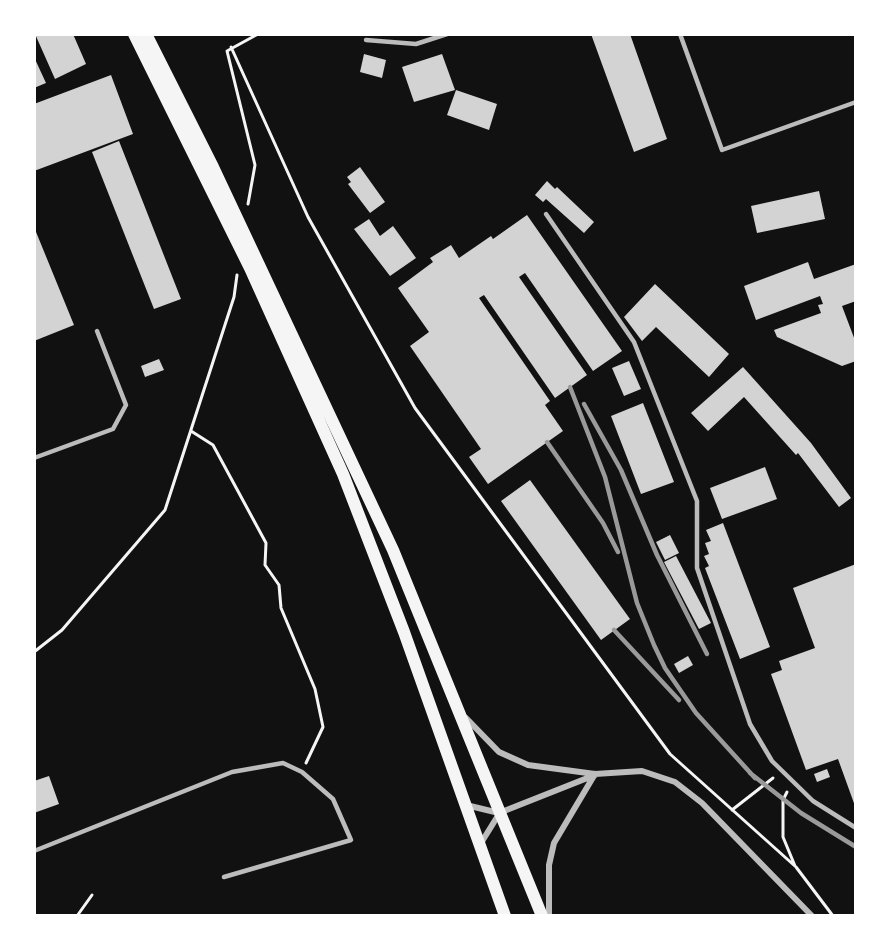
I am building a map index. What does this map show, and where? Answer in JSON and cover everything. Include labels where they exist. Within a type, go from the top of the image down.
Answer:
[{"type":"main road","points":[[134,34],[250,268],[351,495],[404,632],[463,804],[505,915]]},
{"type":"main road","points":[[146,34],[213,167],[393,550],[542,915]]},
{"type":"street","points":[[456,706],[486,740],[506,756],[535,766],[595,774],[642,771],[675,782],[702,803],[812,915]]},
{"type":"street","points":[[463,804],[499,813],[595,774]]},
{"type":"street","points":[[549,915],[549,865],[554,843],[595,774]]},
{"type":"street","points":[[479,846],[499,813]]},
{"type":"lane","points":[[366,40],[416,44],[447,34]]},
{"type":"lane","points":[[680,34],[722,150],[855,102]]},
{"type":"lane","points":[[546,214],[634,342],[697,501],[697,568],[750,724],[771,761],[813,801],[855,828]]},
{"type":"lane","points":[[34,458],[113,429],[126,405],[97,331]]},
{"type":"lane","points":[[34,851],[232,772],[283,763],[302,772],[333,799],[351,840],[224,877]]},
{"type":"path","points":[[227,51],[258,34]]},
{"type":"path","points":[[231,47],[308,217],[414,408],[670,754],[796,867],[833,915]]},
{"type":"path","points":[[34,652],[62,630],[165,510],[191,431],[213,445],[266,543],[266,565],[279,585],[280,608],[315,688],[323,727],[302,772]]},
{"type":"path","points":[[732,810],[782,770]]},
{"type":"path","points":[[792,781],[783,800],[783,837],[796,867]]},
{"type":"path","points":[[77,915],[92,895]]},
{"type":"building","points":[[35,34],[73,34],[86,64],[55,79]]},
{"type":"building","points":[[591,34],[630,34],[667,139],[634,152]]},
{"type":"building","points":[[364,54],[386,60],[382,78],[360,72]]},
{"type":"building","points":[[442,54],[455,90],[414,102],[402,67]]},
{"type":"building","points":[[34,57],[46,83],[34,88]]},
{"type":"building","points":[[111,75],[133,134],[34,171],[34,104]]},
{"type":"building","points":[[456,90],[497,104],[489,130],[447,115]]},
{"type":"building","points":[[119,141],[181,299],[154,309],[92,152]]},
{"type":"building","points":[[360,167],[385,202],[370,213],[348,184],[351,182],[347,177]]},
{"type":"building","points":[[547,181],[555,189],[557,187],[594,222],[584,233],[546,199],[543,202],[535,195]]},
{"type":"building","points":[[819,191],[825,219],[757,233],[751,206]]},
{"type":"building","points":[[527,215],[622,351],[593,371],[525,273],[519,277],[587,375],[555,398],[484,295],[479,298],[550,401],[545,405],[563,431],[488,484],[469,457],[481,449],[410,346],[429,332],[398,288],[433,262],[430,258],[451,245],[459,258],[491,236],[493,239]]},
{"type":"building","points":[[369,219],[380,236],[393,226],[416,258],[390,276],[354,229]]},
{"type":"building","points":[[34,227],[74,325],[34,341]]},
{"type":"building","points":[[808,262],[814,279],[856,264],[856,301],[842,306],[856,343],[856,361],[842,366],[777,337],[774,330],[821,313],[818,305],[823,304],[820,296],[756,320],[744,286]]},
{"type":"building","points":[[655,284],[729,354],[709,377],[656,327],[642,341],[624,317]]},
{"type":"building","points":[[159,359],[164,370],[145,377],[141,366]]},
{"type":"building","points":[[629,361],[641,389],[624,396],[612,368]]},
{"type":"building","points":[[743,367],[811,443],[851,498],[839,507],[798,453],[796,455],[744,397],[708,431],[691,413]]},
{"type":"building","points":[[643,403],[674,482],[641,494],[611,416]]},
{"type":"building","points":[[765,467],[777,499],[722,519],[710,488]]},
{"type":"building","points":[[530,480],[630,619],[601,640],[501,501]]},
{"type":"building","points":[[723,523],[770,647],[740,659],[705,568],[709,566],[704,556],[709,554],[705,543],[711,541],[706,530]]},
{"type":"building","points":[[670,535],[679,553],[665,560],[656,542]]},
{"type":"building","points":[[676,556],[711,623],[699,629],[664,562]]},
{"type":"building","points":[[856,564],[855,806],[838,759],[806,770],[771,674],[782,670],[779,661],[815,648],[793,588]]},
{"type":"building","points":[[688,656],[693,665],[679,673],[674,664]]},
{"type":"building","points":[[827,769],[830,777],[817,782],[814,774]]},
{"type":"building","points":[[49,776],[59,804],[34,813],[34,781]]},
{"type":"railway","points":[[570,387],[605,477],[637,603],[654,645],[665,668],[696,713],[755,778]]},
{"type":"railway","points":[[584,404],[621,470],[657,555],[707,654]]},
{"type":"railway","points":[[547,442],[603,523],[618,552]]},
{"type":"railway","points":[[614,630],[679,700]]},
{"type":"railway","points":[[750,773],[801,813],[856,847]]}]
